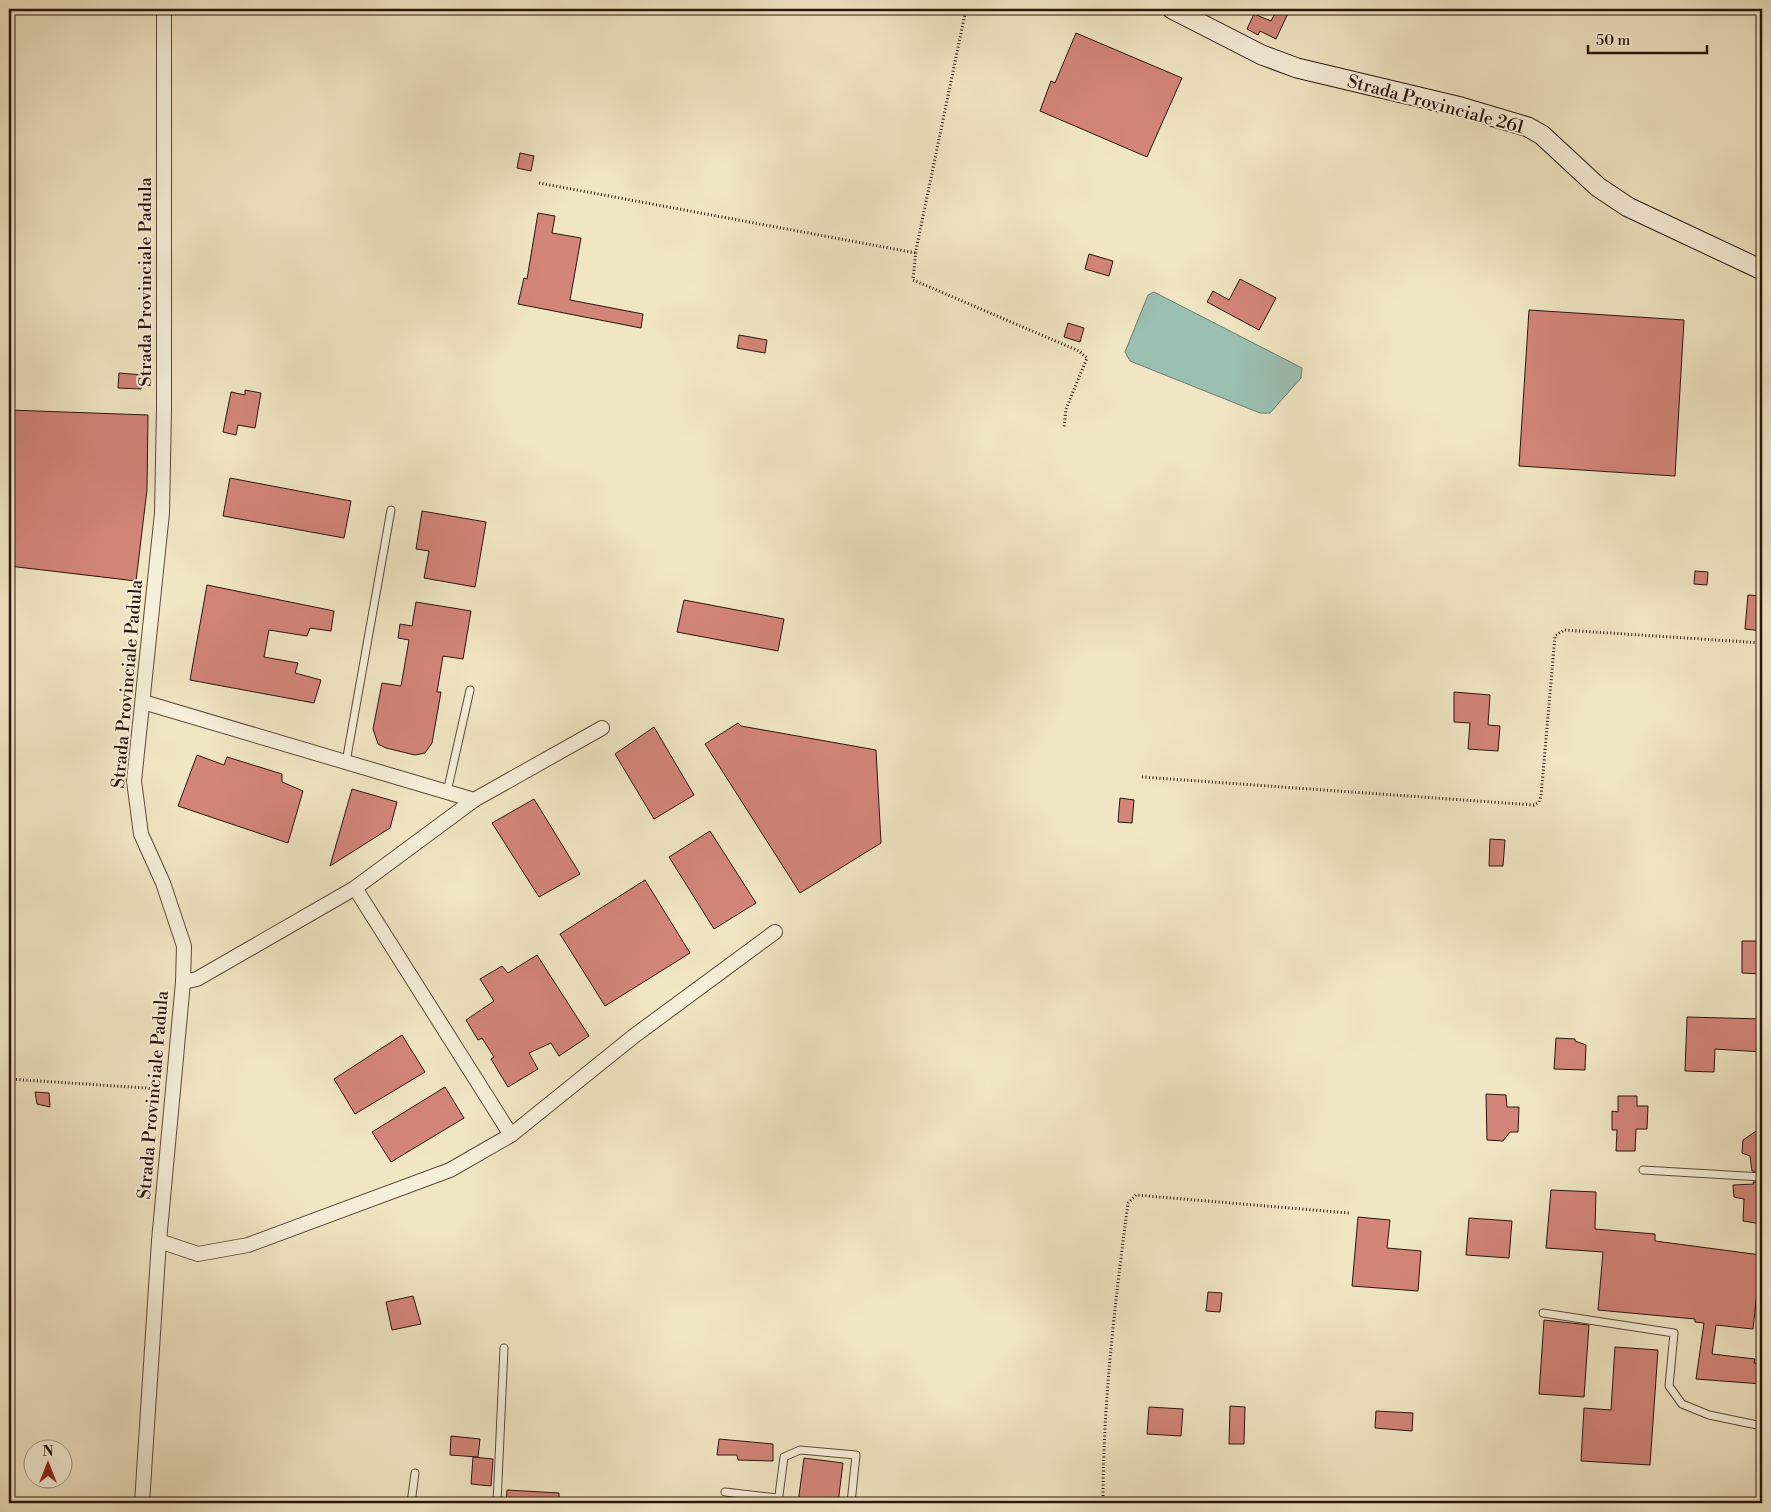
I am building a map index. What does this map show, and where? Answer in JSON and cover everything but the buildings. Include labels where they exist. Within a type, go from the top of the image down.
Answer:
[{"type":"street","name":"Strada Provinciale Padula","points":[[142,1503],[158,1241],[183,982],[184,946],[163,883],[141,834],[134,781],[162,513],[164,409],[164,9]]},
{"type":"street","name":"Strada Provinciale 261","points":[[1172,9],[1262,55],[1297,68],[1461,107],[1528,127],[1542,135],[1598,187],[1628,207],[1762,270]]},
{"type":"street","points":[[142,702],[474,800]]},
{"type":"street","points":[[183,982],[197,979],[355,888],[474,800],[602,728]]},
{"type":"street","points":[[355,888],[511,1135]]},
{"type":"street","points":[[158,1241],[198,1254],[248,1245],[450,1170],[511,1135],[634,1036],[774,932]]},
{"type":"lane","points":[[346,762],[391,510]]},
{"type":"lane","points":[[447,792],[470,690]]},
{"type":"lane","points":[[1643,1170],[1762,1178]]},
{"type":"lane","points":[[1543,1313],[1674,1333],[1669,1386],[1682,1404],[1709,1414],[1762,1426]]},
{"type":"lane","points":[[497,1503],[504,1348]]},
{"type":"lane","points":[[725,1492],[778,1500],[784,1457],[800,1450],[856,1456],[851,1503]]},
{"type":"lane","points":[[411,1503],[415,1473]]},
{"type":"path","points":[[966,9],[916,253],[913,280],[1078,351],[1086,358],[1066,409],[1064,428]]},
{"type":"path","points":[[539,183],[916,253]]},
{"type":"path","points":[[1142,777],[1534,805],[1539,802],[1541,796],[1555,636],[1564,630],[1762,643]]},
{"type":"path","points":[[9,1080],[146,1088],[171,1093]]},
{"type":"path","points":[[1103,1503],[1103,1442],[1116,1296],[1128,1203],[1131,1197],[1136,1195],[1349,1213]]},
{"type":"shaded area","points":[[1154,292],[1302,368],[1301,378],[1270,413],[1260,413],[1130,361],[1125,352],[1148,295]]}]
